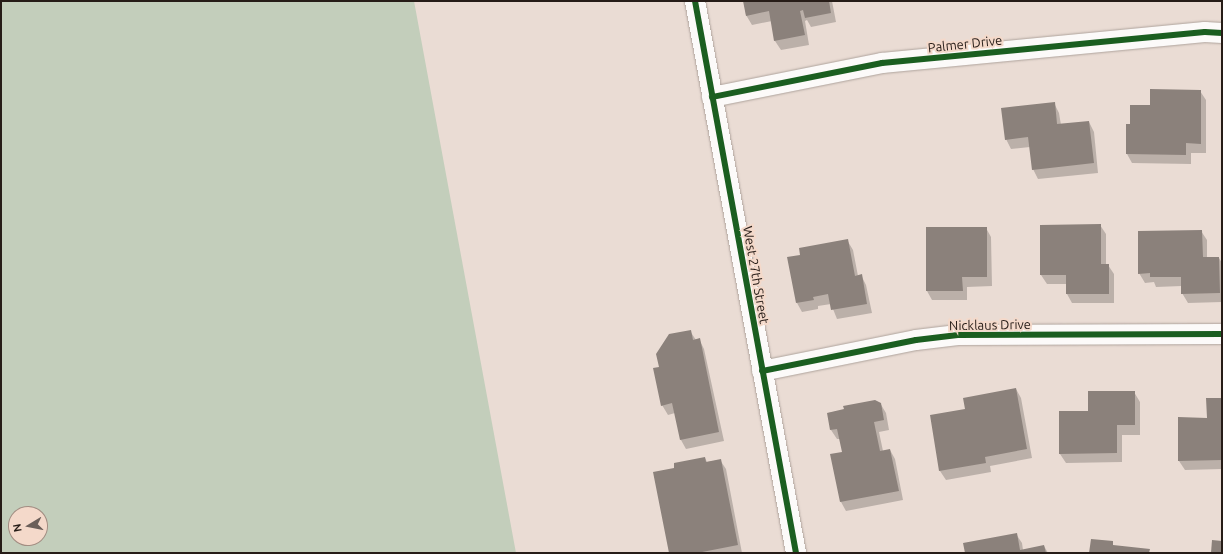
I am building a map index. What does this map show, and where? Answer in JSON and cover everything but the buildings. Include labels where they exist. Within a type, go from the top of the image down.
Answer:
[{"type":"street","name":"West 27th Street","points":[[695,1],[796,553]]},
{"type":"street","name":"Palmer Drive","points":[[712,98],[882,63],[1205,32],[1222,33]]},
{"type":"street","name":"Nicklaus Drive","points":[[762,371],[916,340],[958,335],[1222,334]]},
{"type":"green space","points":[[1,1],[414,1],[516,553],[1,553]]},
{"type":"cycle path","points":[[695,1],[796,553]]},
{"type":"cycle path","points":[[712,97],[882,63],[1205,32],[1222,33]]},
{"type":"cycle path","points":[[762,371],[916,340],[958,335],[1222,334]]}]
